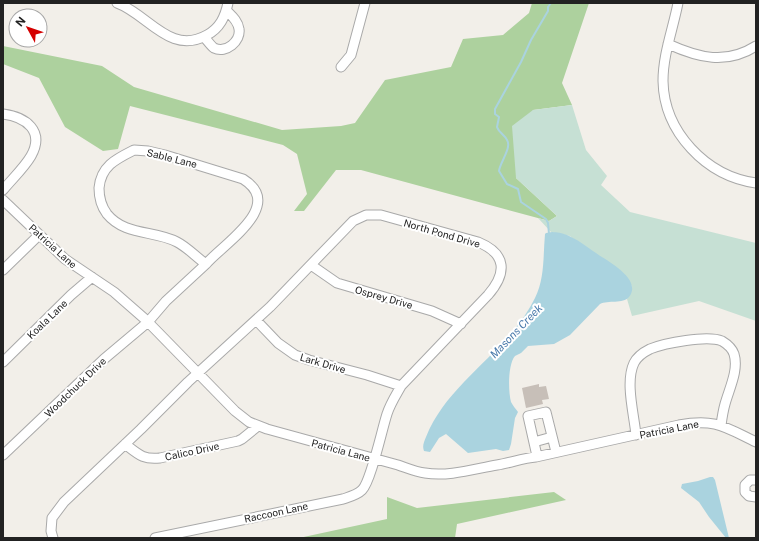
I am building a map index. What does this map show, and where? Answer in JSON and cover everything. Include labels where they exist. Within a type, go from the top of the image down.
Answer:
[{"type":"street","points":[[117,3],[133,10],[158,30],[171,38],[186,40],[204,37],[214,31],[219,25],[227,7]]},
{"type":"street","points":[[341,67],[351,55],[365,3]]},
{"type":"street","points":[[678,3],[665,62],[664,89],[670,115],[678,130],[693,151],[713,167],[736,178],[756,182]]},
{"type":"street","points":[[204,37],[214,48],[223,50],[232,46],[238,38],[239,29],[235,19],[227,7]]},
{"type":"street","points":[[668,44],[687,53],[724,58],[739,55],[756,46]]},
{"type":"street","points":[[3,114],[18,117],[24,120],[33,130],[35,137],[35,143],[31,156],[3,190]]},
{"type":"street","name":"Sable Lane","points":[[148,322],[166,301],[206,264],[243,229],[253,217],[257,202],[254,188],[249,182],[237,176],[165,155],[141,150],[134,150],[111,163],[101,179],[99,192],[102,204],[109,216],[126,228],[177,242],[206,264]]},
{"type":"street","name":"Patricia Lane","points":[[3,200],[65,259],[121,297],[199,373],[234,411],[258,426],[425,474],[443,474],[497,465],[688,423],[707,422],[721,425],[756,442]]},
{"type":"street","name":"North Pond Drive","points":[[199,373],[256,320],[353,221],[366,215],[381,216],[478,242],[490,247],[496,252],[499,258],[501,265],[500,278],[488,296],[401,386],[388,413],[374,459]]},
{"type":"street","points":[[3,270],[39,235]]},
{"type":"street","name":"Osprey Drive","points":[[311,265],[337,283],[432,311],[461,324]]},
{"type":"street","name":"Koala Lane","points":[[3,362],[71,295],[92,278]]},
{"type":"street","name":"Lark Drive","points":[[256,320],[278,343],[295,355],[401,386]]},
{"type":"street","name":"Woodchuck Drive","points":[[3,455],[104,359],[148,322]]},
{"type":"street","points":[[636,435],[631,395],[631,382],[635,362],[650,349],[695,340],[709,339],[721,341],[727,344],[734,355],[734,374],[725,404],[721,425]]},
{"type":"street","points":[[52,538],[52,518],[59,507],[184,385],[199,373]]},
{"type":"street","points":[[537,456],[528,416],[546,412],[556,452]]},
{"type":"street","name":"Calico Drive","points":[[125,444],[143,457],[160,458],[238,441],[258,426]]},
{"type":"street","points":[[534,442],[552,437]]},
{"type":"street","name":"Raccoon Lane","points":[[155,538],[350,497],[363,490],[374,459]]},
{"type":"street","points":[[756,480],[750,480],[745,485],[745,492],[749,496],[756,497]]},
{"type":"green space","points":[[532,3],[589,3],[562,83],[572,105],[533,110],[516,178],[557,216],[549,221],[361,170],[336,170],[304,211],[294,211],[307,194],[297,154],[283,145],[130,106],[118,149],[103,151],[65,127],[39,78],[3,64],[3,46],[102,66],[134,87],[282,130],[341,126],[355,123],[385,80],[451,67],[463,39],[503,35],[529,13]]},
{"type":"green space","points":[[572,105],[586,150],[607,176],[601,185],[630,212],[756,243],[756,321],[699,301],[632,316],[627,299],[632,286],[570,236],[551,232],[538,218],[549,221],[557,216],[516,178],[512,126],[533,110]]},
{"type":"green space","points":[[554,492],[566,500],[457,524],[455,538],[299,538],[387,519],[387,497],[417,508]]},
{"type":"water","points":[[552,232],[567,235],[622,271],[628,277],[631,284],[632,290],[629,297],[619,301],[600,304],[570,335],[554,344],[528,346],[521,353],[515,356],[511,365],[509,391],[511,402],[518,412],[515,418],[509,450],[503,451],[496,449],[468,453],[446,434],[439,438],[430,452],[424,451],[423,446],[426,437],[433,422],[443,407],[464,382],[515,329],[530,307],[540,283],[543,266],[545,234]]},
{"type":"water","points":[[713,477],[715,480],[729,538],[726,538],[699,502],[681,488],[682,484]]},
{"type":"building","points":[[539,384],[539,387],[546,386],[549,399],[542,400],[543,404],[526,408],[522,388]]},
{"type":"waterway","name":"Masons Creek","points":[[549,234],[546,219],[521,202],[518,189],[507,184],[499,171],[507,151],[508,143],[497,127],[499,117],[495,114],[495,109],[551,3]]}]
